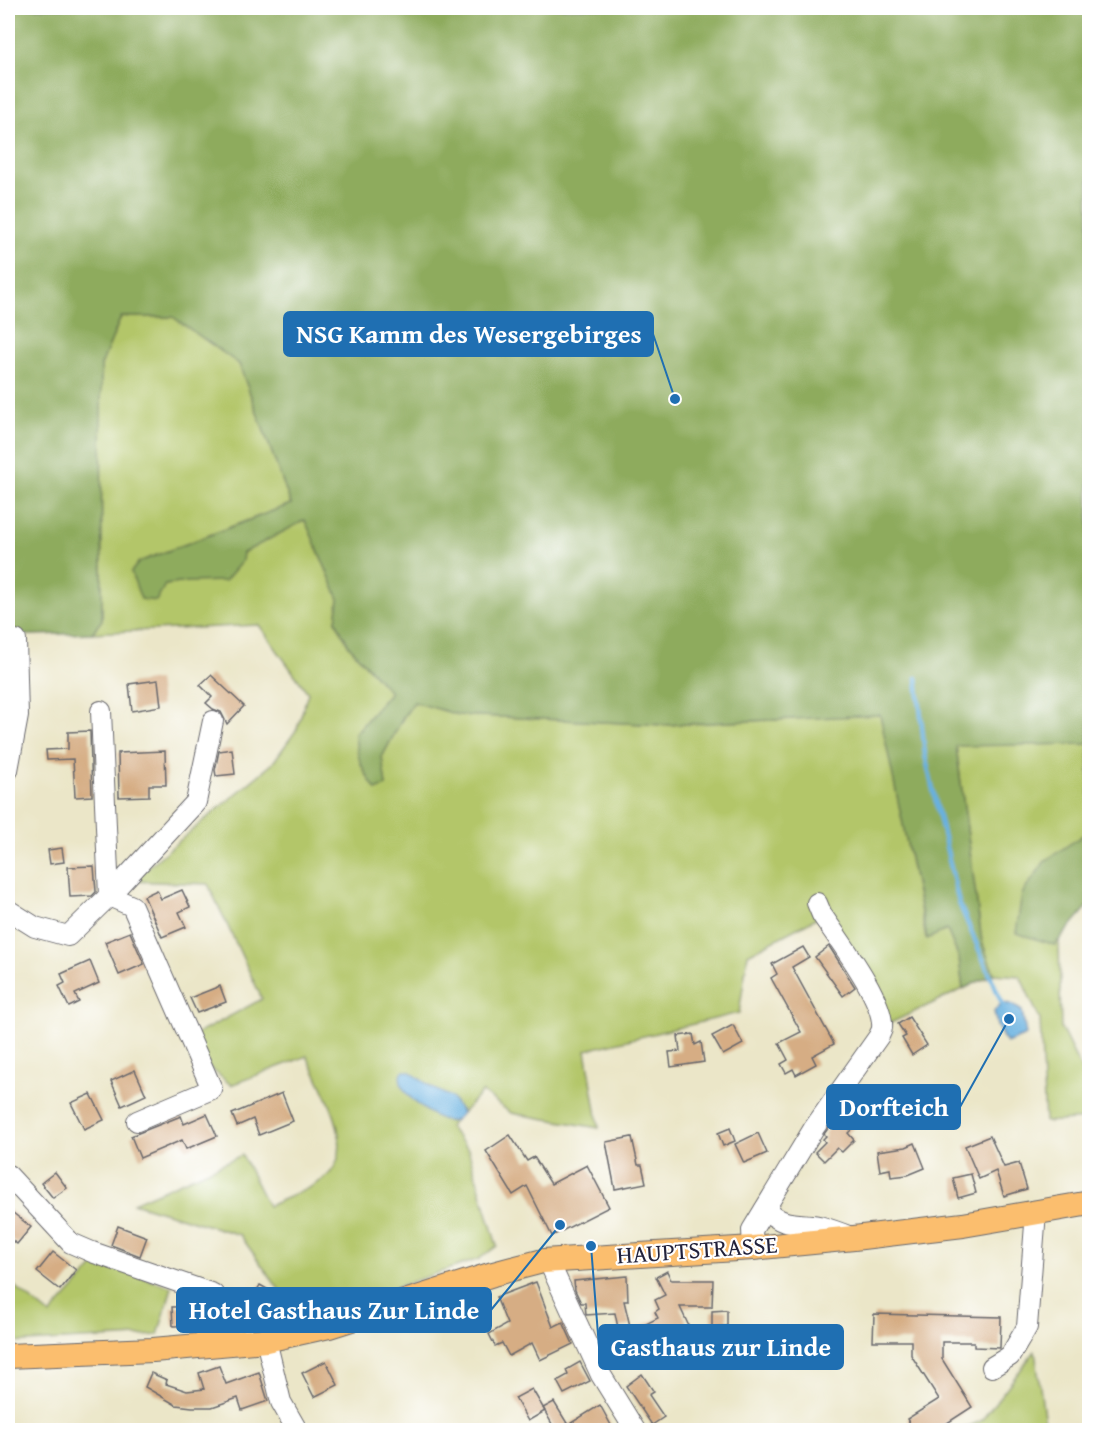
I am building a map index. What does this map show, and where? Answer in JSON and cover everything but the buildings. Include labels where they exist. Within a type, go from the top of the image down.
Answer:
[{"type":"main road","name":"HAUPTSTRASSE","points":[[8,1356],[153,1350],[256,1341],[329,1326],[482,1278],[548,1260],[753,1248],[854,1238],[963,1225],[1089,1203]]},
{"type":"street","points":[[8,770],[18,716],[16,640]]},
{"type":"street","points":[[101,711],[109,896]]},
{"type":"street","points":[[8,910],[36,927],[68,936],[109,896],[196,802],[213,722]]},
{"type":"street","points":[[109,896],[132,906],[143,926],[212,1089],[137,1120]]},
{"type":"street","points":[[753,1248],[752,1230],[814,1128],[879,1036],[882,1027],[879,1010],[869,987],[822,915],[817,903]]},
{"type":"street","points":[[8,1176],[71,1243],[213,1294],[256,1341],[281,1402],[297,1431]]},
{"type":"street","points":[[765,1209],[784,1223],[820,1227],[854,1238]]},
{"type":"street","points":[[992,1367],[1010,1356],[1027,1327],[1036,1212]]},
{"type":"street","points":[[548,1260],[601,1375],[634,1431]]},
{"type":"green space","points":[[8,8],[210,49],[1089,8],[882,720],[926,938],[947,930],[959,958],[963,989],[882,1027],[822,915],[748,954],[739,1013],[586,1050],[599,1128],[511,1113],[482,1092],[462,1113],[451,1097],[434,1089],[409,1071],[448,1122],[455,1120],[449,1127],[468,1149],[497,1246],[479,1259],[308,1317],[288,1302],[240,1235],[133,1203],[242,1155],[268,1206],[325,1178],[337,1160],[340,1146],[334,1114],[307,1056],[231,1085],[209,1067],[195,1035],[262,999],[208,884],[131,881],[272,764],[297,729],[308,693],[259,625],[92,633],[102,620],[101,365],[121,317],[173,317],[239,364],[291,504],[139,562],[165,585],[187,582],[305,520],[339,599],[336,621],[349,646],[390,692],[355,734],[386,786],[382,757],[414,702],[459,715],[665,725],[793,719],[241,362]]},
{"type":"green space","points":[[8,8],[241,8],[249,13],[254,8],[1089,8],[1089,744],[956,746],[982,942],[994,974],[963,989],[959,958],[947,930],[927,939],[880,715],[665,725],[459,715],[414,702],[382,757],[386,786],[376,790],[361,764],[355,734],[390,692],[349,646],[336,621],[339,599],[305,520],[243,553],[242,561],[225,581],[165,585],[156,601],[141,599],[131,572],[139,562],[291,504],[239,364],[173,317],[121,317],[101,365],[102,620],[92,633],[8,636]]},
{"type":"green space","points":[[1089,744],[1089,831],[1046,861],[1054,945],[1059,941],[1061,1028],[1089,1081],[1089,1119],[1045,1122],[1040,1020],[1020,976],[994,974],[982,942],[956,745]]},
{"type":"green space","points":[[1089,831],[1089,905],[1055,945],[1016,933],[1022,894],[1045,861]]},
{"type":"green space","points":[[97,1263],[172,1287],[158,1335],[8,1343],[8,1281],[50,1315]]},
{"type":"green space","points":[[1035,1351],[1046,1430],[960,1430],[981,1421]]},
{"type":"water","points":[[1002,1003],[1011,1004],[1022,1011],[1026,1035],[1006,1043],[997,1026],[994,1011]]},
{"type":"water","points":[[403,1071],[409,1071],[434,1089],[451,1097],[462,1113],[456,1120],[449,1121],[427,1111],[403,1088],[400,1076]]},
{"type":"waterway","points":[[917,678],[925,755],[959,903],[1002,1003]]},
{"type":"place","name":"NSG Kamm des Wesergebirges","points":[[675,399]]},
{"type":"place","name":"Dorfteich","points":[[1009,1019]]},
{"type":"place","name":"Hotel Gasthaus Zur Linde","points":[[560,1225]]},
{"type":"place","name":"Gasthaus zur Linde","points":[[591,1246]]}]
